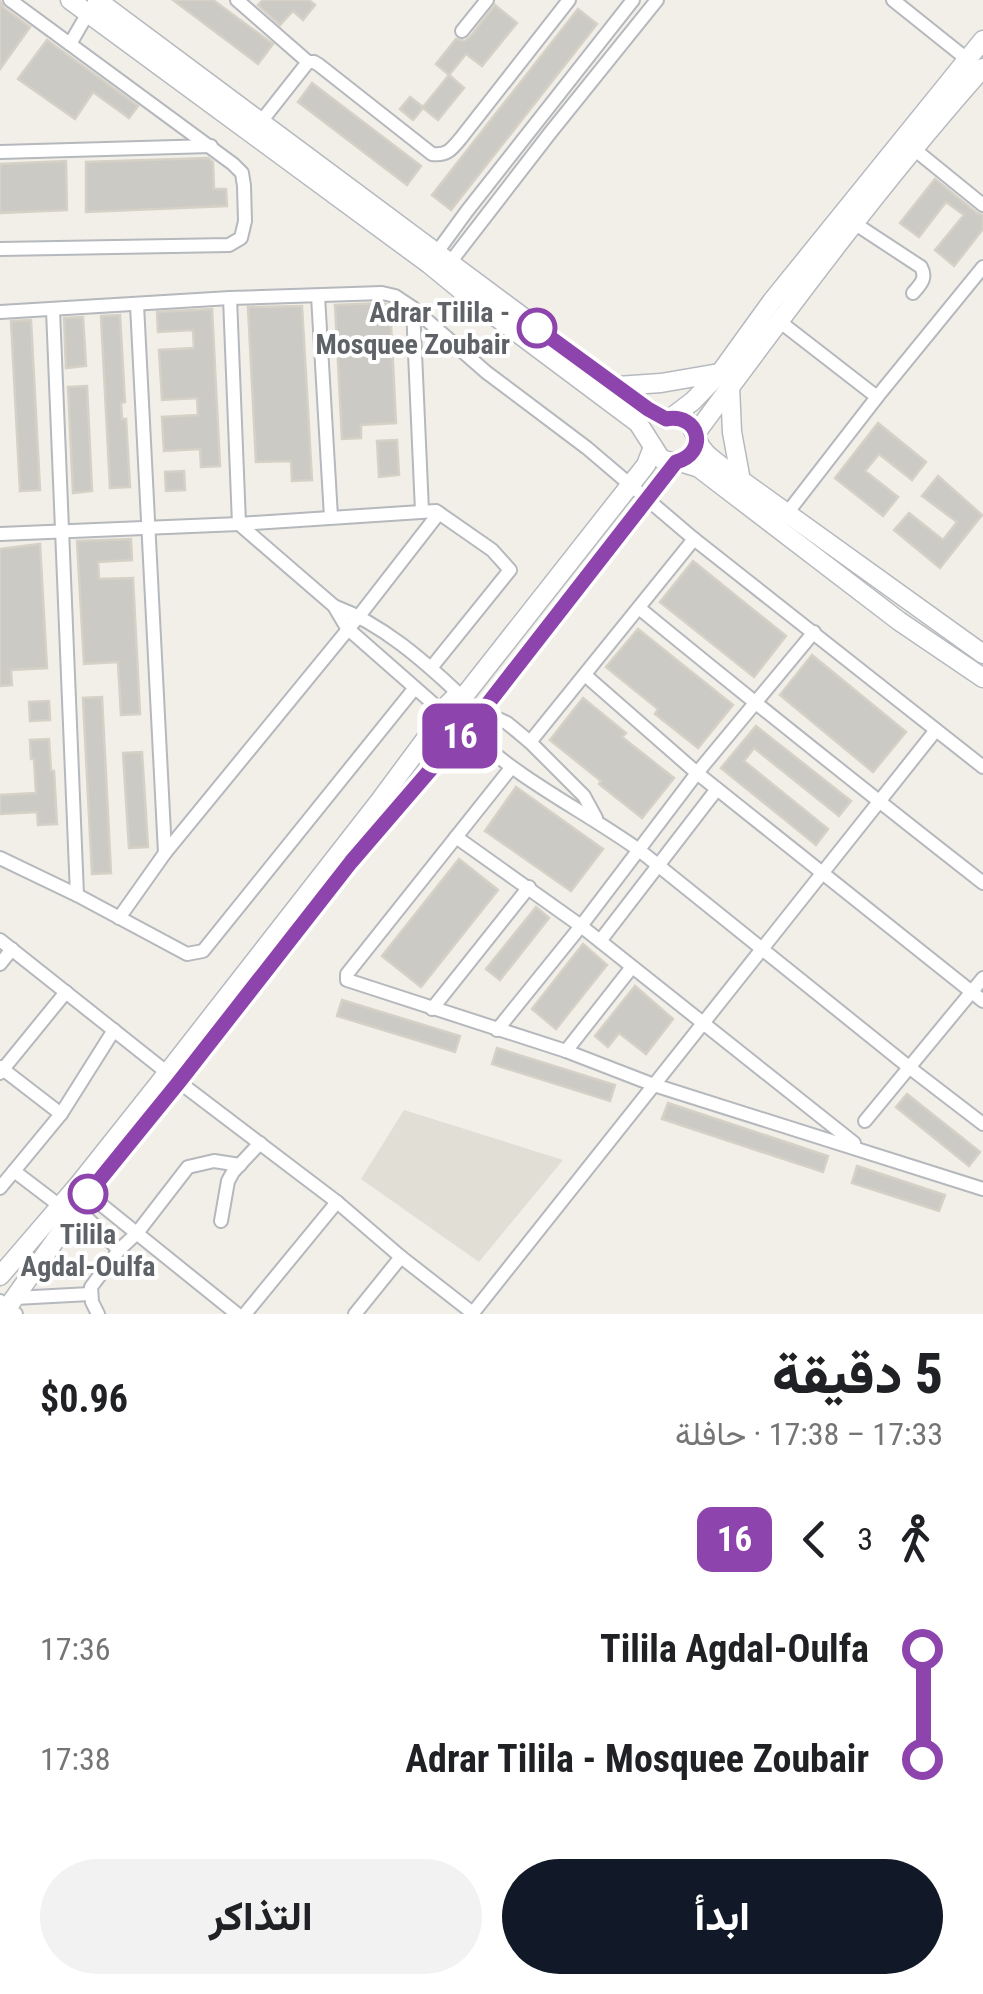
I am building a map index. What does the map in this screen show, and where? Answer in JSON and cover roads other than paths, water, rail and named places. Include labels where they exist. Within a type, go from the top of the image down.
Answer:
[{"type":"street","points":[[0,248],[180,248],[234,244],[244,230],[244,178],[234,164],[10,0]]},
{"type":"street","points":[[70,0],[94,4],[440,263],[616,386],[669,418],[687,421],[707,455],[740,481],[983,654]]},
{"type":"street","points":[[237,0],[308,62],[318,64],[432,154],[442,155],[461,138],[570,0]]},
{"type":"street","points":[[462,31],[487,0]]},
{"type":"street","points":[[440,263],[633,0]]},
{"type":"street","points":[[440,263],[657,0]]},
{"type":"street","points":[[893,0],[979,68]]},
{"type":"street","points":[[70,44],[94,4]]},
{"type":"street","points":[[8,1307],[75,1203],[445,715],[451,700],[462,695],[646,465],[655,428],[725,380],[779,321],[979,68],[983,40]]},
{"type":"street","points":[[256,128],[308,62]]},
{"type":"street","points":[[0,1276],[75,1203],[173,1077],[351,862],[466,732],[479,726],[483,711],[646,498],[678,462],[692,454],[696,437],[725,380],[796,270],[979,68]]},
{"type":"street","points":[[0,152],[211,146]]},
{"type":"street","points":[[914,150],[983,205]]},
{"type":"street","points":[[854,223],[921,267],[922,282],[913,293]]},
{"type":"street","points":[[440,263],[638,423],[661,458],[698,468],[899,620],[983,678]]},
{"type":"street","points":[[788,512],[983,268]]},
{"type":"street","points":[[0,312],[230,298],[390,294],[983,767]]},
{"type":"street","points":[[318,296],[331,517]]},
{"type":"street","points":[[230,298],[240,524],[334,606],[347,628],[445,715],[451,728],[466,732],[511,768],[639,850],[983,1124]]},
{"type":"street","points":[[137,304],[165,853]]},
{"type":"street","points":[[412,308],[422,512]]},
{"type":"street","points":[[53,310],[77,895]]},
{"type":"street","points":[[779,321],[877,397]]},
{"type":"street","points":[[616,386],[725,380]]},
{"type":"street","points":[[725,380],[740,481]]},
{"type":"street","points":[[119,918],[165,853],[439,513]]},
{"type":"street","points":[[0,534],[439,513],[492,550],[510,570],[431,668]]},
{"type":"street","points":[[530,742],[694,540]]},
{"type":"street","points":[[334,606],[359,616],[462,695],[476,699],[483,711],[508,723],[584,796],[597,820]]},
{"type":"street","points":[[639,608],[983,882]]},
{"type":"street","points":[[497,1030],[697,774],[814,632]]},
{"type":"street","points":[[585,675],[697,774],[977,996]]},
{"type":"street","points":[[0,858],[187,954],[203,952],[414,689]]},
{"type":"street","points":[[0,964],[6,944],[337,1202],[473,1314],[936,730]]},
{"type":"street","points":[[511,768],[346,978],[350,983],[983,1189]]},
{"type":"street","points":[[600,942],[717,789]]},
{"type":"street","points":[[456,837],[581,926],[860,1148]]},
{"type":"street","points":[[432,1010],[528,887]]},
{"type":"street","points":[[566,1051],[632,967]]},
{"type":"street","points":[[865,1121],[977,996],[983,978]]},
{"type":"street","points":[[61,1114],[1,1069],[66,992]]},
{"type":"street","points":[[114,1030],[61,1114],[5,1179],[75,1203],[137,1233],[241,1314],[337,1202]]},
{"type":"street","points":[[221,1220],[228,1181],[260,1143]]},
{"type":"street","points":[[98,1314],[90,1294],[92,1288],[188,1167],[214,1162],[240,1164]]},
{"type":"street","points":[[75,1203],[119,1250]]},
{"type":"street","points":[[355,1314],[400,1257]]},
{"type":"street","points":[[8,1307],[90,1294]]},
{"type":"place","name":"Adrar Tilila - Mosquee Zoubair","points":[[537,328]]},
{"type":"place","name":"Tilila Agdal-Oulfa","points":[[88,1194]]}]
